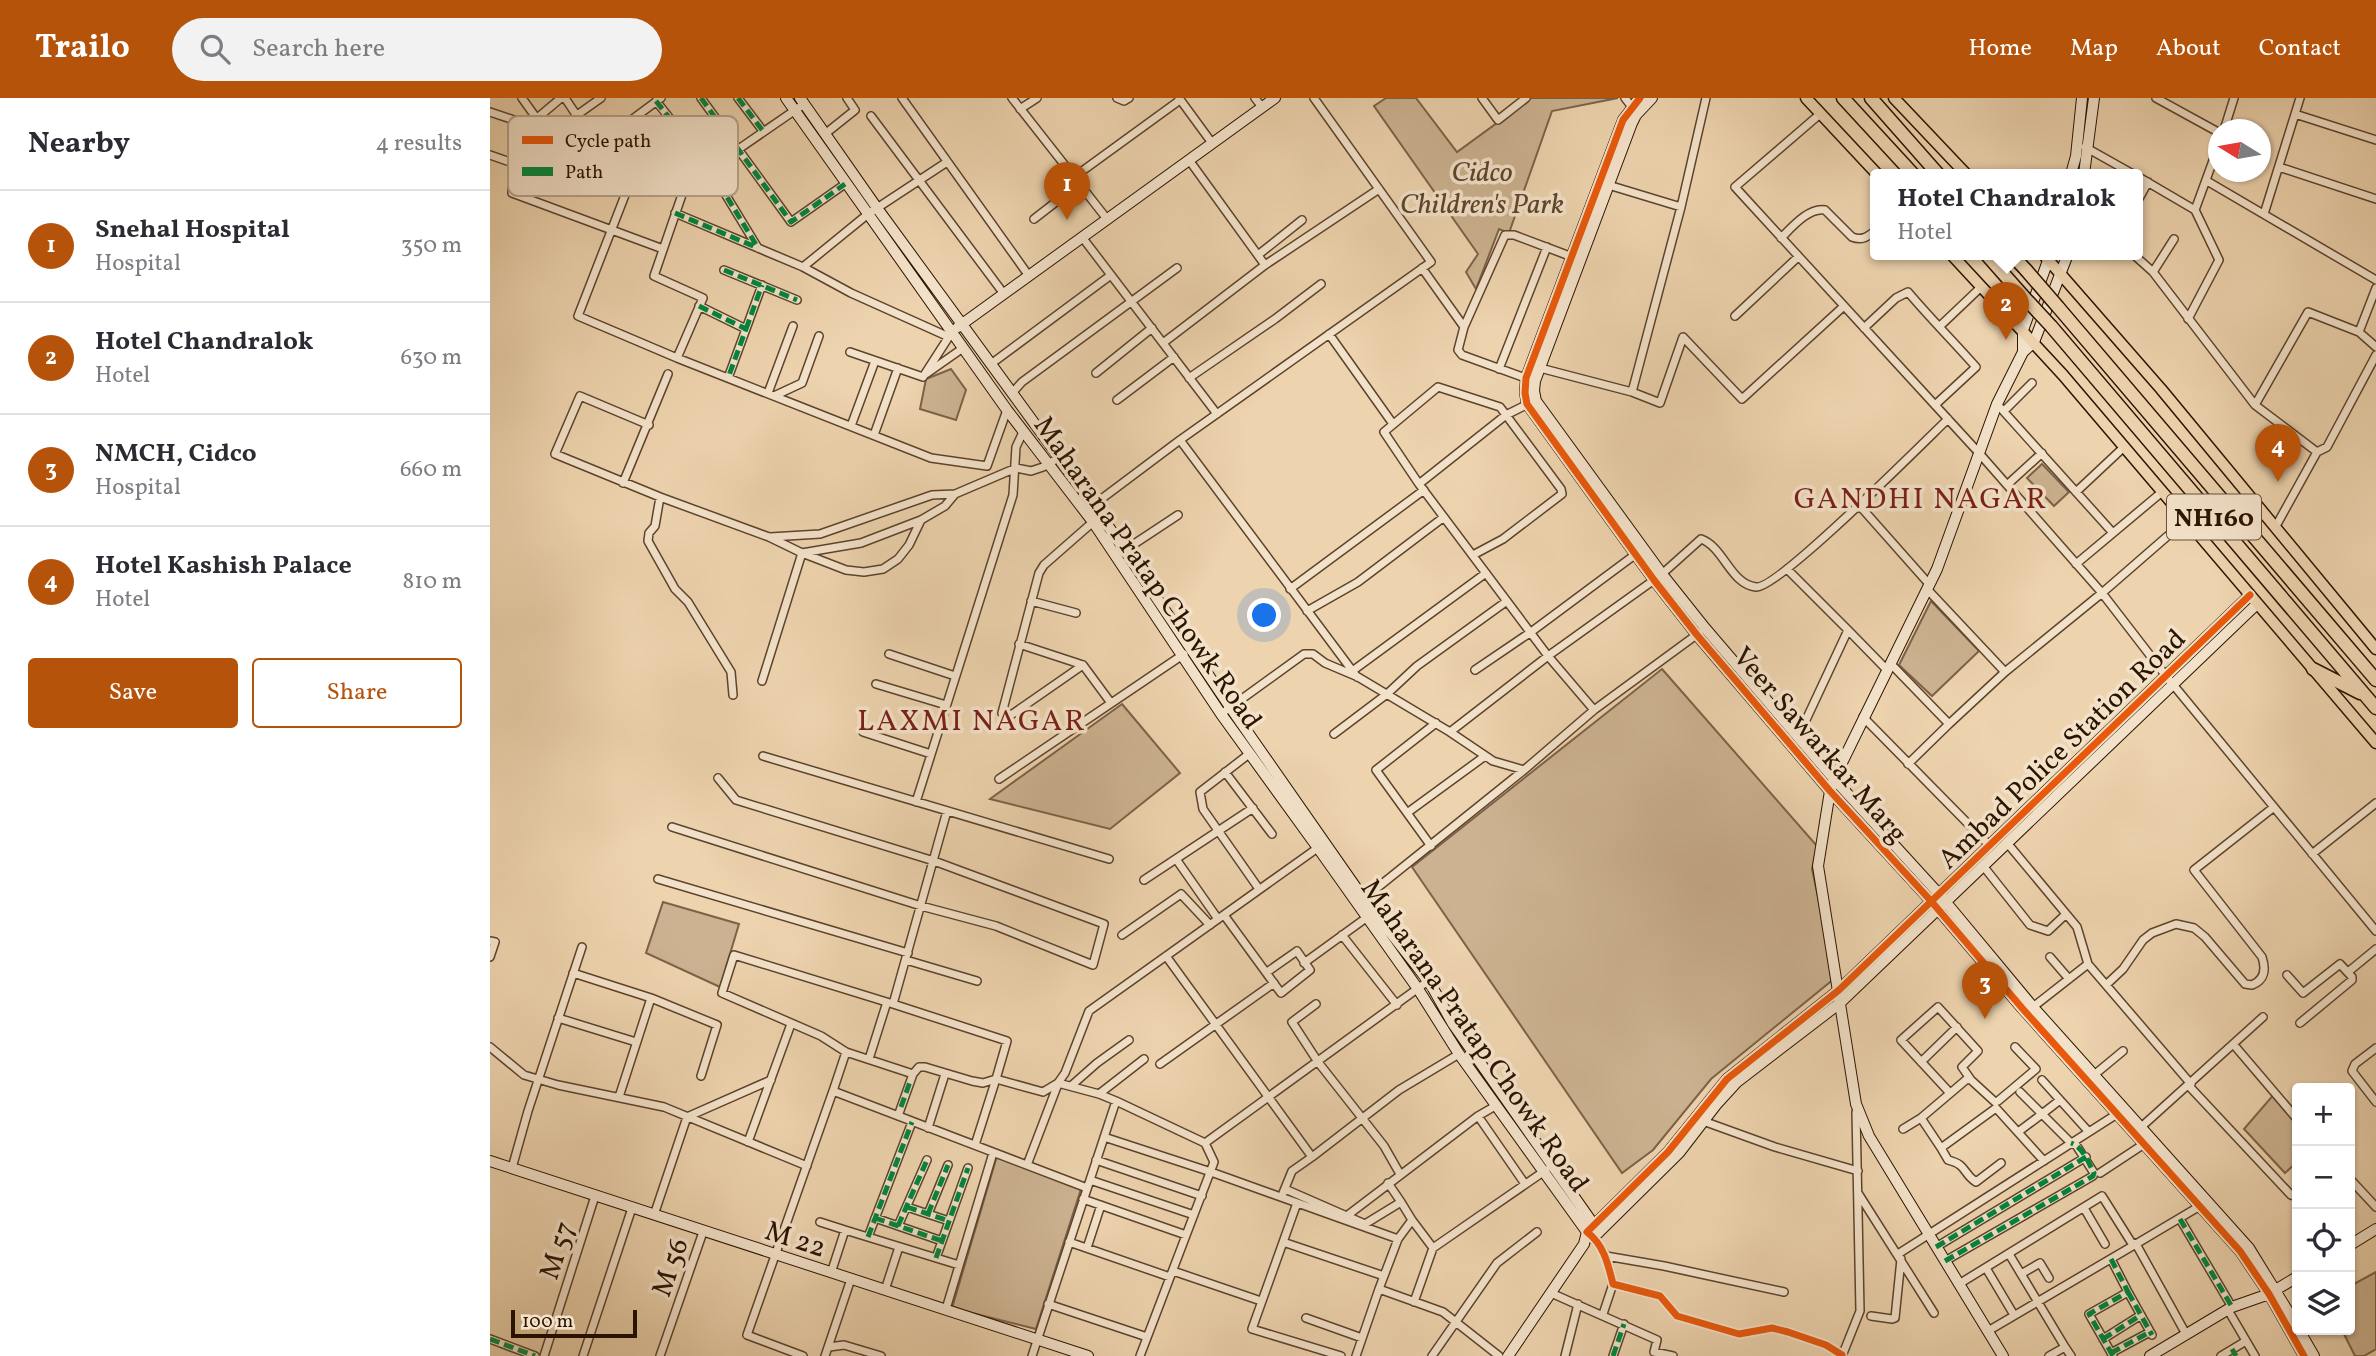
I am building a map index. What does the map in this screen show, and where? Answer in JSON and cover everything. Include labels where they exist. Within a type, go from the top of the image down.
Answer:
[{"type":"highway","points":[[1843,98],[1908,169]]},
{"type":"highway","points":[[1871,98],[1934,169]]},
{"type":"highway","name":"NH160","points":[[1991,260],[2376,708]]},
{"type":"highway","name":"NH160","points":[[2017,260],[2376,680]]},
{"type":"highway","points":[[2313,669],[2367,696]]},
{"type":"main road","points":[[1805,98],[1872,169]]},
{"type":"main road","points":[[1894,98],[1961,169]]},
{"type":"main road","points":[[1956,260],[2034,342],[2376,743]]},
{"type":"main road","points":[[2050,260],[2276,526],[2376,649]]},
{"type":"street","points":[[522,98],[535,116]]},
{"type":"street","points":[[541,116],[563,98],[577,115],[601,98]]},
{"type":"street","points":[[701,98],[714,116]]},
{"type":"street","points":[[738,98],[763,131]]},
{"type":"street","name":"Maharana Pratap Chowk Road","points":[[786,98],[845,184],[872,211]]},
{"type":"street","points":[[825,134],[855,110],[847,98]]},
{"type":"street","points":[[902,98],[1029,276]]},
{"type":"street","points":[[1012,98],[1107,219]]},
{"type":"street","points":[[1020,109],[1037,98]]},
{"type":"street","points":[[1117,98],[1125,101],[1129,98]]},
{"type":"street","points":[[923,377],[954,331],[1212,143],[1259,102],[1275,98]]},
{"type":"street","points":[[1090,508],[1180,440],[1431,262],[1314,98]]},
{"type":"street","points":[[1482,98],[1497,120],[1526,98]]},
{"type":"street","points":[[1290,589],[1422,487],[1507,415],[1532,402],[1534,391],[1530,380],[1604,184],[1628,102],[1640,98]]},
{"type":"street","points":[[1604,184],[1634,118],[1652,98]]},
{"type":"street","points":[[1632,392],[1681,207],[1706,98]]},
{"type":"street","points":[[2072,169],[2082,98]]},
{"type":"street","points":[[2085,169],[2094,98]]},
{"type":"street","points":[[2157,98],[2208,126]]},
{"type":"street","points":[[2227,119],[2234,98]]},
{"type":"street","points":[[2264,214],[2300,98]]},
{"type":"street","points":[[1034,219],[1076,181],[1179,99],[1212,143]]},
{"type":"street","points":[[637,116],[659,100],[671,116]]},
{"type":"street","points":[[802,101],[794,110],[738,149],[791,222],[845,184]]},
{"type":"street","name":"Maharana Pratap Chowk Road","points":[[802,101],[963,348],[1047,465],[1090,508],[1125,550],[1221,714],[1249,754],[1322,845]]},
{"type":"street","points":[[490,112],[508,118]]},
{"type":"street","points":[[1821,114],[1735,187],[1936,405],[2102,593],[2173,685],[2376,932]]},
{"type":"street","points":[[2295,114],[2376,140]]},
{"type":"street","points":[[871,116],[1004,294]]},
{"type":"street","points":[[2077,143],[2124,169]]},
{"type":"street","points":[[490,155],[508,161]]},
{"type":"street","points":[[1189,160],[1265,265]]},
{"type":"street","points":[[803,267],[872,211],[947,162]]},
{"type":"street","points":[[2279,167],[2376,199]]},
{"type":"street","points":[[2195,210],[2208,178]]},
{"type":"street","points":[[2143,179],[2195,210],[2219,260],[2188,319]]},
{"type":"street","points":[[2207,181],[2376,279]]},
{"type":"street","points":[[2143,191],[2148,182]]},
{"type":"street","points":[[1604,184],[1681,207]]},
{"type":"street","points":[[1163,343],[1265,265],[1379,189]]},
{"type":"street","points":[[520,196],[663,249]]},
{"type":"street","points":[[625,196],[578,316],[931,458],[987,466],[1007,410]]},
{"type":"street","points":[[677,358],[703,298],[654,276],[681,196]]},
{"type":"street","points":[[726,196],[758,248]]},
{"type":"street","points":[[1781,238],[1805,216],[1819,209],[1825,210],[1852,237],[1864,239],[1870,235]]},
{"type":"street","points":[[675,214],[803,267],[851,293],[954,331]]},
{"type":"street","points":[[1258,256],[1303,220]]},
{"type":"street","points":[[1530,380],[1462,355],[1458,350],[1464,327],[1505,235],[1514,235],[1576,259]]},
{"type":"street","points":[[1082,237],[1217,414]]},
{"type":"street","points":[[2154,272],[2174,239]]},
{"type":"street","points":[[1499,369],[1546,247]]},
{"type":"street","points":[[1735,316],[1798,257]]},
{"type":"street","points":[[1530,380],[1540,368],[1576,259]]},
{"type":"street","points":[[1613,1284],[1660,1296],[1677,1316],[1739,1334],[1772,1328],[1826,1345],[1842,1355],[1860,1311],[1858,1171],[1856,1104],[1818,866],[1830,790],[1928,587],[1979,453],[2023,352],[2023,330],[2046,260]]},
{"type":"street","points":[[2023,352],[2034,342],[2066,260]]},
{"type":"street","points":[[2140,260],[2154,272],[2255,405],[2317,452]]},
{"type":"street","points":[[1013,392],[1177,268]]},
{"type":"street","points":[[1422,268],[1464,327]]},
{"type":"street","points":[[724,270],[797,300]]},
{"type":"street","points":[[991,363],[1111,275]]},
{"type":"street","points":[[1189,378],[1275,320],[1321,284]]},
{"type":"street","points":[[728,377],[762,285]]},
{"type":"street","points":[[1940,326],[1980,288]]},
{"type":"street","points":[[2359,332],[2376,288]]},
{"type":"street","points":[[1864,328],[1896,298],[1908,292],[1940,326],[1976,367],[1936,405]]},
{"type":"street","points":[[699,306],[746,329]]},
{"type":"street","points":[[1540,368],[1632,392],[1660,403],[1683,337],[1742,400],[1844,306]]},
{"type":"street","points":[[2255,405],[2308,312],[2359,332],[2376,347]]},
{"type":"street","points":[[771,395],[793,326]]},
{"type":"street","points":[[1096,373],[1152,328]]},
{"type":"street","name":"Maharana Pratap Chowk Road","points":[[954,331],[991,363],[1060,457],[1090,508],[1093,522],[1186,652],[1230,708],[1360,902],[1428,981],[1453,1024],[1592,1232]]},
{"type":"street","points":[[1329,334],[1393,424]]},
{"type":"street","points":[[771,395],[802,383],[820,336]]},
{"type":"street","points":[[923,377],[963,348]]},
{"type":"street","points":[[850,352],[923,377]]},
{"type":"street","points":[[2276,526],[2317,452],[2326,447],[2376,355]]},
{"type":"street","points":[[1116,400],[1174,357]]},
{"type":"street","points":[[851,426],[875,361]]},
{"type":"street","points":[[874,435],[898,369]]},
{"type":"street","points":[[624,483],[668,374]]},
{"type":"street","points":[[2001,407],[2032,383]]},
{"type":"street","points":[[1473,555],[1503,539],[1562,494],[1561,489],[1500,407],[1438,387],[1384,432],[1422,487],[1548,656],[1594,710]]},
{"type":"street","points":[[649,425],[580,396],[555,454],[660,497],[769,537],[846,570],[864,572],[883,569],[898,559],[909,545],[921,520]]},
{"type":"street","name":"Veer Sawarkar Marg","points":[[1532,402],[1636,554],[1658,577]]},
{"type":"street","name":"Veer Sawarkar Marg","points":[[1532,402],[1658,577],[1830,790],[1935,897]]},
{"type":"street","points":[[2001,407],[2113,533]]},
{"type":"street","points":[[1450,732],[1548,656],[1658,577],[1701,539],[1712,546],[1739,578],[1754,586],[1764,586],[1859,505],[1948,419]]},
{"type":"street","points":[[916,802],[1013,495],[1016,447],[1023,432]]},
{"type":"street","points":[[1180,440],[1353,674]]},
{"type":"street","points":[[2077,492],[2124,447]]},
{"type":"street","points":[[2007,485],[2042,453]]},
{"type":"street","points":[[769,537],[820,534],[932,495],[955,494],[1016,468],[1031,471],[1060,457]]},
{"type":"street","points":[[2076,564],[2162,492]]},
{"type":"street","points":[[802,553],[861,543],[921,520],[945,506],[955,494]]},
{"type":"street","points":[[660,497],[655,526],[649,533],[648,541],[675,589],[688,602],[732,672],[733,695]]},
{"type":"street","points":[[1859,505],[2005,673]]},
{"type":"street","points":[[1125,550],[1178,514]]},
{"type":"street","points":[[1307,611],[1358,582],[1444,517]]},
{"type":"street","points":[[1908,764],[2005,673],[2186,520]]},
{"type":"street","points":[[1083,665],[1011,715],[1002,713],[1039,573],[1044,565],[1093,522]]},
{"type":"street","points":[[762,681],[792,593],[802,553]]},
{"type":"street","points":[[1475,670],[1636,554]]},
{"type":"street","points":[[1787,569],[1949,724]]},
{"type":"street","points":[[1353,674],[1486,573]]},
{"type":"street","name":"Ambad Police Station Road","points":[[1513,1354],[1592,1232],[1668,1152],[1727,1079],[1839,990],[2166,676],[2253,600]]},
{"type":"street","name":"Ambad Police Station Road","points":[[1592,1232],[1679,1153],[1737,1082],[1840,1003],[1943,907],[2173,685],[2253,600]]},
{"type":"street","points":[[1031,601],[1076,613]]},
{"type":"street","points":[[1334,734],[1387,694],[1417,666],[1507,601]]},
{"type":"street","points":[[1798,737],[1848,630]]},
{"type":"street","points":[[1360,902],[1594,710],[1701,631]]},
{"type":"street","name":"Veer Sawarkar Marg","points":[[1701,631],[1798,737],[2117,1114],[2138,1130],[2144,1144],[2240,1251],[2292,1319]]},
{"type":"street","points":[[1019,644],[1083,665],[1111,703]]},
{"type":"street","points":[[999,779],[1186,652]]},
{"type":"street","points":[[889,654],[956,676]]},
{"type":"street","points":[[1221,714],[1304,654],[1313,654],[1325,663],[1353,674],[1436,723],[1493,761],[1524,770]]},
{"type":"street","points":[[876,684],[946,705]]},
{"type":"street","points":[[1863,718],[1989,845]]},
{"type":"street","points":[[1431,846],[1376,770],[1436,723]]},
{"type":"street","points":[[863,732],[931,754]]},
{"type":"street","points":[[1249,754],[1200,792],[1203,809],[1259,889]]},
{"type":"street","points":[[763,756],[1109,859]]},
{"type":"street","points":[[1407,813],[1485,756]]},
{"type":"street","points":[[1225,772],[1272,834]]},
{"type":"street","points":[[672,827],[921,906],[996,926],[1093,965],[1104,924],[934,860],[736,800],[718,779]]},
{"type":"street","points":[[2312,854],[2376,803]]},
{"type":"street","points":[[2106,985],[2123,969],[2143,940],[2152,933],[2176,924],[2194,928],[2245,984],[2252,985],[2260,980],[2265,970],[2262,957],[2194,870],[2274,807]]},
{"type":"street","points":[[1144,880],[1252,808]]},
{"type":"street","points":[[869,1059],[907,957],[947,811]]},
{"type":"street","points":[[2008,844],[2077,927],[2088,964],[2190,1085],[2292,1195]]},
{"type":"street","points":[[1027,1165],[1089,1011],[1322,845]]},
{"type":"street","points":[[1176,859],[1281,993],[1310,970],[1297,951],[1267,972]]},
{"type":"street","points":[[1984,867],[2030,925],[2049,931],[2065,915]]},
{"type":"street","points":[[657,879],[977,981]]},
{"type":"street","points":[[1122,934],[1181,894],[1210,925]]},
{"type":"street","name":"Maharana Pratap Chowk Road","points":[[1360,902],[1366,918],[1418,989],[1459,1054],[1548,1168]]},
{"type":"street","points":[[1304,963],[1366,918]]},
{"type":"street","points":[[1342,936],[1396,1005]]},
{"type":"street","points":[[490,941],[495,942],[490,957]]},
{"type":"street","points":[[512,1168],[582,947]]},
{"type":"street","points":[[2348,972],[2376,949]]},
{"type":"street","points":[[913,1074],[846,1052],[821,1036],[722,993],[734,955],[1007,1041],[975,1145]]},
{"type":"street","points":[[1166,956],[1312,1157]]},
{"type":"street","points":[[2050,957],[2069,979]]},
{"type":"street","points":[[2033,1007],[2088,964]]},
{"type":"street","points":[[2287,975],[2303,993],[2339,965],[2342,965],[2352,980],[2300,1024]]},
{"type":"street","points":[[573,973],[651,998],[717,1025],[701,1076]]},
{"type":"street","points":[[1205,1143],[1428,981]]},
{"type":"street","name":"Veer Sawarkar Marg","points":[[2005,981],[2033,1007],[2094,1075],[2138,1130],[2249,1248],[2304,1356]]},
{"type":"street","points":[[1160,1064],[1274,983]]},
{"type":"street","points":[[619,1097],[651,998]]},
{"type":"street","points":[[1316,1004],[1292,1022],[1318,1062],[1364,1117],[1400,1174]]},
{"type":"street","points":[[1950,1093],[1901,1040],[1938,1007],[1978,1051],[1962,1067],[1971,1080],[1995,1102],[2036,1069],[2015,1047]]},
{"type":"street","points":[[2138,1130],[2263,1017]]},
{"type":"street","points":[[558,1018],[636,1042]]},
{"type":"street","points":[[748,1142],[791,1024]]},
{"type":"street","points":[[1921,1062],[1957,1027]]},
{"type":"street","points":[[1071,1086],[1129,1040]]},
{"type":"street","points":[[2234,1045],[2292,1113]]},
{"type":"street","points":[[490,1047],[524,1075],[664,1107],[807,1166]]},
{"type":"street","points":[[2376,1048],[2355,1064],[2352,1071],[2376,1102]]},
{"type":"street","points":[[2094,1075],[2123,1051]]},
{"type":"street","points":[[803,1356],[747,1335],[846,1052]]},
{"type":"street","points":[[1282,1197],[1292,1171],[1399,1090],[1459,1054]]},
{"type":"street","points":[[1100,1094],[1144,1059]]},
{"type":"street","points":[[898,1116],[913,1074],[921,1066],[983,1083],[996,1079],[1042,1092],[1058,1083],[1071,1086],[1100,1094],[1205,1143],[1214,1162],[1211,1172],[1140,1356]]},
{"type":"street","points":[[928,1128],[945,1074]]},
{"type":"street","points":[[1903,1129],[1922,1118],[1967,1079],[1971,1080]]},
{"type":"street","points":[[654,1215],[687,1117],[771,1080]]},
{"type":"street","points":[[2042,1080],[2088,1131]]},
{"type":"street","points":[[833,1091],[1027,1165],[1194,1215]]},
{"type":"street","points":[[1945,1261],[2088,1181],[2094,1173],[2076,1145],[2020,1092]]},
{"type":"street","points":[[2018,1132],[2060,1100]]},
{"type":"street","points":[[1032,1356],[1116,1101]]},
{"type":"street","points":[[1856,1104],[1869,1136],[2003,1356]]},
{"type":"street","points":[[1348,1214],[1478,1116],[1497,1105]]},
{"type":"street","points":[[1941,1148],[1996,1108],[2044,1161]]},
{"type":"street","points":[[1871,1316],[1892,1320],[1895,1318],[1900,1256],[1928,1234],[2117,1114]]},
{"type":"street","points":[[1478,1116],[1525,1184]]},
{"type":"street","points":[[1922,1118],[1948,1160],[1961,1165],[1973,1181],[1978,1182],[2001,1163]]},
{"type":"street","points":[[1703,1121],[1775,1147],[1858,1171]]},
{"type":"street","points":[[868,1237],[912,1122]]},
{"type":"street","points":[[1104,1137],[1398,1239]]},
{"type":"street","points":[[2100,1172],[2144,1144]]},
{"type":"street","points":[[946,1309],[993,1153]]},
{"type":"street","points":[[1936,1247],[2086,1157]]},
{"type":"street","points":[[898,1226],[927,1160]]},
{"type":"street","points":[[1096,1160],[1202,1196]]},
{"type":"street","name":"M 22","points":[[490,1162],[1088,1356]]},
{"type":"street","points":[[928,1214],[948,1165]]},
{"type":"street","points":[[936,1258],[968,1168]]},
{"type":"street","points":[[1414,1301],[1433,1248],[1548,1168]]},
{"type":"street","points":[[1388,1183],[1433,1248]]},
{"type":"street","points":[[2355,1185],[2376,1208]]},
{"type":"street","points":[[1285,1189],[1366,1224],[1401,1202]]},
{"type":"street","points":[[1858,1192],[1934,1313]]},
{"type":"street","name":"M 57","points":[[544,1356],[595,1196]]},
{"type":"street","points":[[1959,1284],[2102,1196],[2131,1242],[2136,1244],[2186,1334]]},
{"type":"street","points":[[1083,1199],[1186,1235]]},
{"type":"street","points":[[1297,1203],[1252,1329],[1341,1356]]},
{"type":"street","points":[[1087,1248],[1101,1205]]},
{"type":"street","points":[[1988,1331],[2200,1206]]},
{"type":"street","points":[[906,1207],[949,1221]]},
{"type":"street","points":[[583,1356],[632,1208]]},
{"type":"street","points":[[2084,1208],[2105,1244]]},
{"type":"street","points":[[875,1218],[942,1241]]},
{"type":"street","points":[[2180,1219],[2255,1356]]},
{"type":"street","points":[[1356,1356],[1398,1239],[1412,1220]]},
{"type":"street","points":[[820,1222],[960,1265]]},
{"type":"street","points":[[2355,1242],[2376,1229]]},
{"type":"street","points":[[831,1273],[845,1230]]},
{"type":"street","name":"M 56","points":[[660,1356],[703,1231]]},
{"type":"street","points":[[1432,1356],[1497,1263],[1537,1232]]},
{"type":"street","points":[[1592,1232],[1606,1256],[1613,1284],[1603,1314]]},
{"type":"street","points":[[1069,1242],[1261,1300]]},
{"type":"street","points":[[1283,1242],[1384,1276]]},
{"type":"street","points":[[885,1290],[899,1247]]},
{"type":"street","points":[[2009,1254],[2071,1356]]},
{"type":"street","points":[[1606,1256],[1784,1292]]},
{"type":"street","points":[[2111,1259],[2151,1333],[2112,1354],[2089,1314],[2128,1292]]},
{"type":"street","points":[[2021,1274],[2040,1264],[2049,1278]]},
{"type":"street","points":[[1986,1268],[2014,1315]]},
{"type":"street","points":[[825,1356],[851,1279]]},
{"type":"street","points":[[2150,1356],[2230,1309],[2273,1292],[2292,1280]]},
{"type":"street","points":[[1379,1289],[1443,1312],[1499,1356]]},
{"type":"street","points":[[1551,1293],[1657,1339],[1651,1354],[1672,1356]]},
{"type":"street","points":[[1048,1304],[1147,1337]]},
{"type":"street","points":[[1565,1356],[1578,1304]]},
{"type":"street","points":[[2103,1339],[2141,1315]]},
{"type":"street","points":[[1306,1318],[1362,1338]]},
{"type":"street","points":[[1614,1356],[1624,1324]]},
{"type":"street","name":"Veer Sawarkar Marg","points":[[2302,1335],[2314,1356]]},
{"type":"street","points":[[490,1339],[535,1356]]},
{"type":"street","points":[[2221,1356],[2234,1353],[2246,1341]]},
{"type":"street","points":[[829,1347],[844,1345],[881,1356]]},
{"type":"street","points":[[2049,1356],[2065,1347]]},
{"type":"green space","name":"Cidco Children's Park","points":[[1386,98],[1416,98],[1457,152],[1531,98],[1618,98],[1552,111],[1509,233],[1499,229],[1476,289],[1466,272],[1478,254],[1374,106]]},
{"type":"green space","points":[[951,369],[966,390],[956,420],[920,409],[926,379]]},
{"type":"green space","points":[[2042,464],[2069,492],[2054,506],[2027,478]]},
{"type":"green space","points":[[1931,601],[1979,651],[1932,696],[1899,665]]},
{"type":"green space","points":[[1662,669],[1817,846],[1812,869],[1835,978],[1711,1079],[1653,1150],[1622,1173],[1412,867]]},
{"type":"green space","points":[[1122,704],[1180,773],[1110,829],[990,799]]},
{"type":"green space","points":[[663,902],[739,924],[720,987],[646,953]]},
{"type":"green space","points":[[2275,1093],[2292,1115],[2292,1167],[2285,1173],[2244,1129]]},
{"type":"green space","points":[[997,1156],[1081,1189],[1036,1329],[952,1308]]},
{"type":"green space","points":[[2376,1272],[2376,1349],[2364,1356],[2355,1356],[2344,1335],[2355,1335],[2355,1283]]},
{"type":"marked path","points":[[701,98],[714,116]]},
{"type":"marked path","points":[[738,98],[763,131]]},
{"type":"marked path","points":[[656,101],[668,116]]},
{"type":"marked path","points":[[738,149],[791,222],[845,184]]},
{"type":"marked path","points":[[726,196],[758,248]]},
{"type":"marked path","points":[[675,213],[758,248]]},
{"type":"marked path","points":[[724,270],[797,300]]},
{"type":"marked path","points":[[746,329],[762,285]]},
{"type":"marked path","points":[[699,306],[746,329],[728,378]]},
{"type":"marked path","points":[[901,1107],[911,1079]]},
{"type":"marked path","points":[[868,1237],[912,1122]]},
{"type":"marked path","points":[[1945,1261],[2093,1176],[2085,1155],[2071,1143]]},
{"type":"marked path","points":[[1936,1247],[2086,1157]]},
{"type":"marked path","points":[[898,1226],[927,1160]]},
{"type":"marked path","points":[[928,1214],[948,1165]]},
{"type":"marked path","points":[[936,1258],[968,1168]]},
{"type":"marked path","points":[[907,1207],[949,1221]]},
{"type":"marked path","points":[[875,1218],[942,1241]]},
{"type":"marked path","points":[[2180,1219],[2232,1307]]},
{"type":"marked path","points":[[2111,1259],[2128,1292],[2089,1314],[2113,1356]]},
{"type":"marked path","points":[[2128,1292],[2152,1335]]},
{"type":"marked path","points":[[2103,1339],[2141,1315]]},
{"type":"marked path","points":[[1613,1356],[1624,1324]]},
{"type":"marked path","points":[[2111,1353],[2150,1332]]},
{"type":"marked path","points":[[490,1339],[535,1356]]},
{"type":"marked path","points":[[2232,1349],[2236,1356]]},
{"type":"cycle path","points":[[1640,98],[1623,120],[1526,378],[1527,404],[1697,635],[1830,791],[1931,901],[2022,1008],[2240,1251],[2269,1294],[2304,1356]]},
{"type":"cycle path","points":[[1842,1355],[1826,1345],[1772,1328],[1739,1334],[1677,1316],[1660,1296],[1613,1284],[1601,1249],[1587,1232],[1668,1152],[1727,1079],[1839,990],[2250,595]]},
{"type":"place","name":"Snehal Hospital","points":[[1067,220]]},
{"type":"place","name":"Hotel Chandralok","points":[[2006,340]]},
{"type":"place","name":"Hotel Kashish Palace","points":[[2278,482]]},
{"type":"place","name":"NMCH, Cidco","points":[[1985,1019]]},
{"type":"district","name":"GANDHI NAGAR","points":[[1921,498]]},
{"type":"district","name":"LAXMI NAGAR","points":[[972,720]]}]
